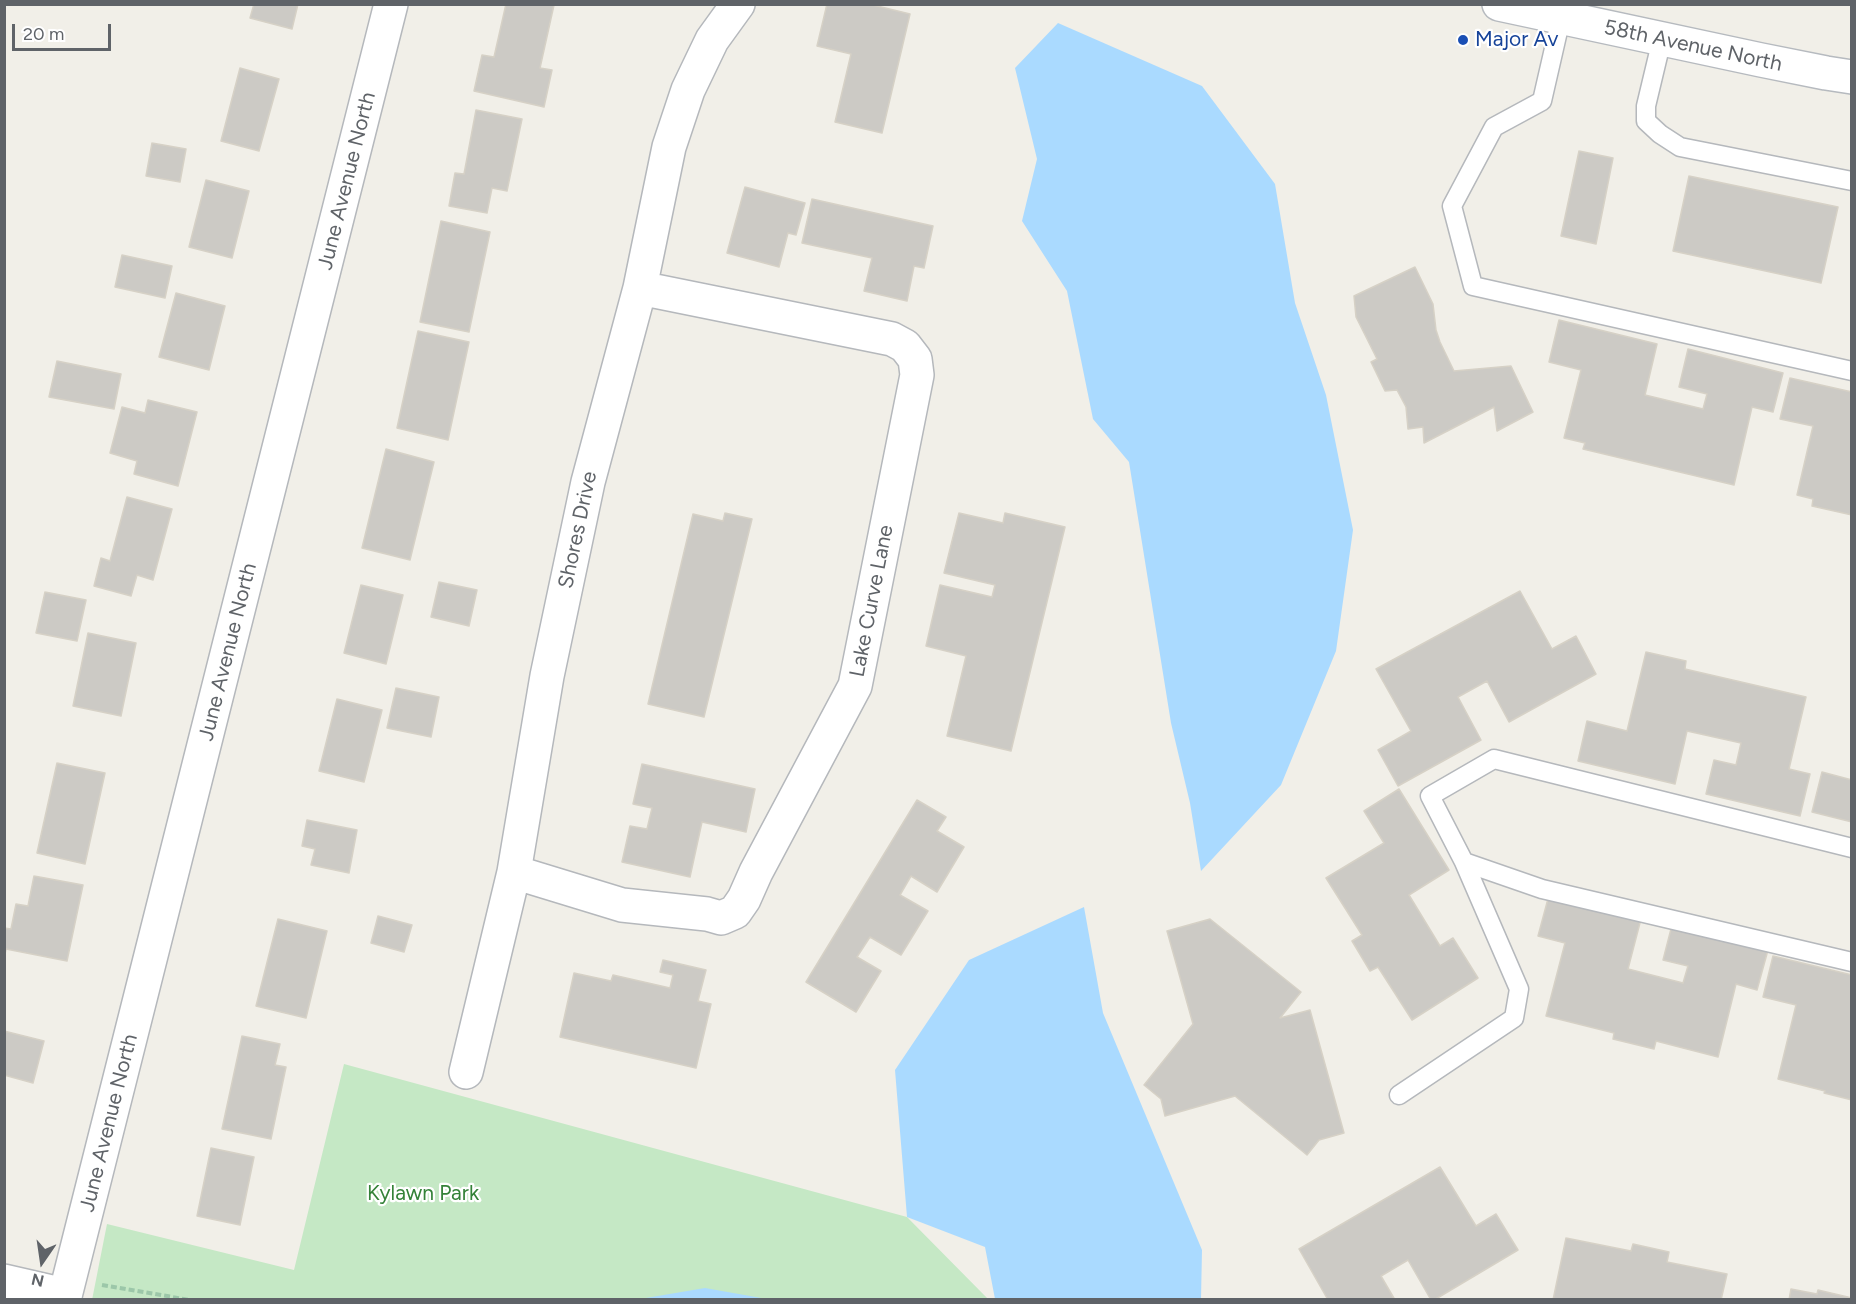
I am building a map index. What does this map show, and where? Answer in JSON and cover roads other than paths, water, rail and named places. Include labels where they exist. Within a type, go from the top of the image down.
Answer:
[{"type":"street","name":"June Avenue North","points":[[66,1293],[391,4]]},
{"type":"street","name":"Shores Drive","points":[[466,1072],[514,872],[547,676],[588,482],[640,288],[669,147],[688,90],[712,40],[738,4]]},
{"type":"street","name":"58th Avenue North","points":[[1499,4],[1562,11],[1662,39],[1826,74],[1851,77]]},
{"type":"street","name":"Lake Curve Lane","points":[[514,872],[622,905],[707,914],[721,918],[735,912],[744,899],[756,872],[855,686],[917,375],[915,359],[905,346],[892,339],[640,288]]},
{"type":"street","points":[[4,1281],[66,1293]]},
{"type":"lane","points":[[1562,11],[1542,101],[1494,127],[1452,206],[1473,286],[1851,371]]},
{"type":"lane","points":[[1662,39],[1646,106],[1646,121],[1660,134],[1680,147],[1851,181]]},
{"type":"lane","points":[[1399,1095],[1514,1018],[1519,989],[1464,862],[1430,796],[1494,759],[1851,848]]},
{"type":"lane","points":[[1464,862],[1542,890],[1851,962]]},
{"type":"water","points":[[1058,23],[1202,86],[1275,184],[1295,303],[1326,395],[1353,530],[1336,651],[1281,785],[1201,871],[1190,803],[1171,723],[1129,462],[1093,419],[1067,291],[1022,221],[1037,159],[1015,68]]},
{"type":"water","points":[[1084,907],[1103,1013],[1202,1250],[1201,1299],[995,1299],[985,1247],[907,1217],[895,1070],[969,960]]},
{"type":"water","points":[[705,1288],[767,1299],[640,1299]]},
{"type":"place","name":"Major Av","points":[[1463,40]]},
{"type":"park label","name":"Kylawn Park","points":[[423,1194]]}]
